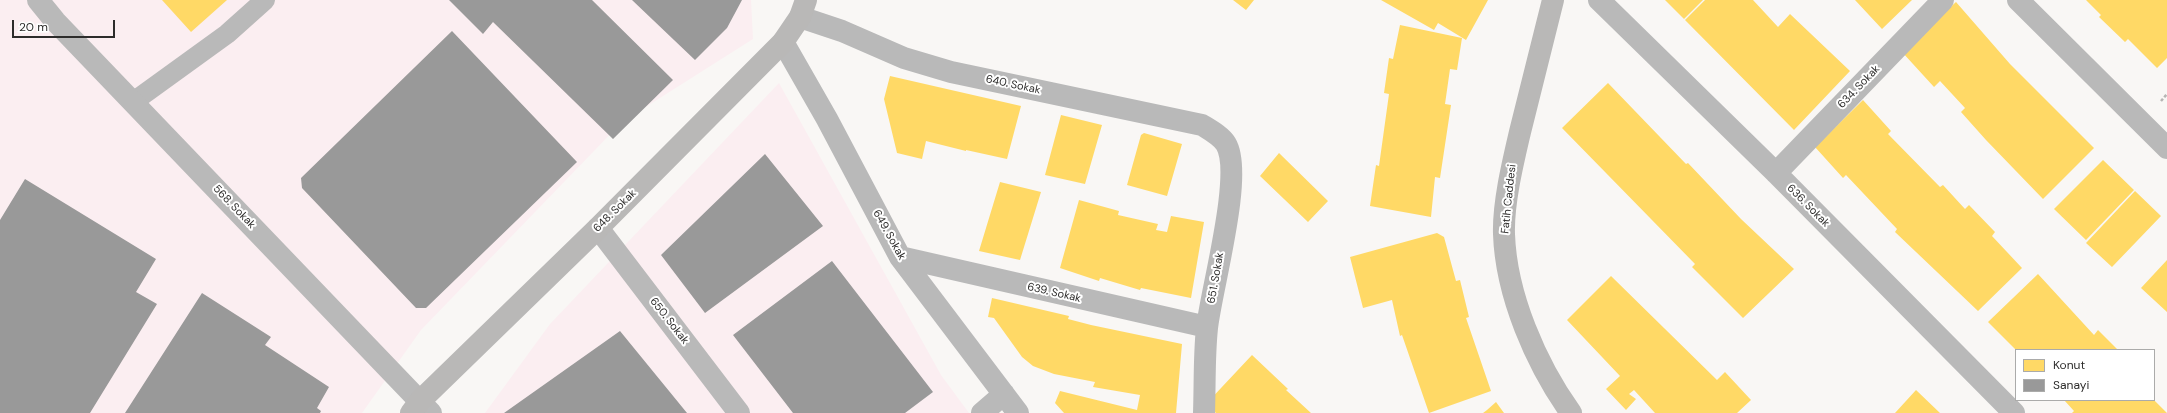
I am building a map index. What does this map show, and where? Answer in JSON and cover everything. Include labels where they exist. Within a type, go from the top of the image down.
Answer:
[{"type":"street","name":"568. Sokak","points":[[38,0],[55,21],[421,409]]},
{"type":"street","name":"Fatih Caddesi","points":[[1553,0],[1511,174],[1504,233],[1512,290],[1535,351],[1554,390],[1571,413]]},
{"type":"street","name":"636. Sokak","points":[[1599,0],[1776,174],[2014,413]]},
{"type":"street","name":"634. Sokak","points":[[1776,174],[1943,0]]},
{"type":"street","points":[[2018,0],[2167,148]]},
{"type":"street","name":"648. Sokak","points":[[421,409],[783,42],[803,8]]},
{"type":"street","name":"640. Sokak","points":[[803,8],[842,30],[904,58],[951,72],[1202,125],[1226,144]]},
{"type":"street","name":"649. Sokak","points":[[783,42],[827,118],[900,257],[1018,413]]},
{"type":"street","name":"651. Sokak","points":[[1204,413],[1207,327],[1219,268],[1230,193],[1231,168],[1226,144]]},
{"type":"street","name":"650. Sokak","points":[[598,228],[739,413]]},
{"type":"street","name":"639. Sokak","points":[[900,257],[1207,327]]},
{"type":"street","points":[[982,413],[1004,394]]},
{"type":"lane","points":[[133,102],[227,34],[265,0]]},
{"type":"shaded area","points":[[0,0],[751,0],[753,39],[622,122],[421,330],[362,413],[0,413]]},
{"type":"shaded area","points":[[779,83],[941,375],[969,413],[485,413],[550,324]]},
{"type":"building: Konut","points":[[162,0],[227,0],[191,32]]},
{"type":"building: Konut","points":[[1233,0],[1254,0],[1246,10]]},
{"type":"building: Konut","points":[[1381,0],[1488,0],[1466,40],[1438,23],[1434,30]]},
{"type":"building: Konut","points":[[1665,0],[1703,0],[1684,19]]},
{"type":"building: Konut","points":[[1705,0],[1753,0],[1778,27],[1790,14],[1850,71],[1794,130],[1685,20]]},
{"type":"building: Konut","points":[[1855,0],[1912,0],[1882,29]]},
{"type":"building: Konut","points":[[2086,0],[2167,0],[2167,58],[2157,68],[2128,39],[2125,42],[2099,17],[2101,15]]},
{"type":"building: Konut","points":[[1956,2],[2010,64],[2094,148],[2043,199],[1961,112],[1965,108],[1940,81],[1934,87],[1902,52]]},
{"type":"building: Konut","points":[[1400,25],[1462,38],[1457,70],[1450,69],[1445,104],[1451,105],[1440,178],[1435,177],[1431,217],[1370,206],[1376,165],[1379,166],[1389,94],[1384,93],[1389,58],[1393,59]]},
{"type":"building: Konut","points":[[890,76],[1021,106],[1007,159],[926,141],[922,159],[897,153],[884,99]]},
{"type":"building: Konut","points":[[1608,83],[1686,164],[1688,163],[1741,219],[1794,269],[1743,318],[1692,267],[1695,264],[1562,128]]},
{"type":"building: Konut","points":[[1863,100],[1891,131],[1888,134],[1940,187],[1943,185],[1965,209],[1969,205],[1995,232],[1992,236],[2022,268],[1978,311],[1895,232],[1897,229],[1846,175],[1843,178],[1815,147]]},
{"type":"building: Konut","points":[[1061,115],[1102,125],[1085,184],[1045,175]]},
{"type":"building: Konut","points":[[1144,133],[1182,144],[1167,196],[1127,185],[1141,135]]},
{"type":"building: Konut","points":[[1279,153],[1328,201],[1308,222],[1260,176]]},
{"type":"building: Konut","points":[[2103,160],[2134,190],[2086,240],[2054,209]]},
{"type":"building: Konut","points":[[1000,182],[1041,192],[1020,260],[979,251]]},
{"type":"building: Konut","points":[[2135,191],[2161,216],[2112,267],[2086,243]]},
{"type":"building: Konut","points":[[1079,200],[1119,211],[1118,215],[1158,224],[1156,230],[1167,232],[1171,216],[1204,222],[1191,298],[1141,288],[1140,290],[1100,278],[1099,281],[1060,268]]},
{"type":"building: Konut","points":[[1437,233],[1444,237],[1456,281],[1460,280],[1469,317],[1466,318],[1491,391],[1429,413],[1402,335],[1400,336],[1392,300],[1363,308],[1350,257]]},
{"type":"building: Konut","points":[[2167,260],[2167,312],[2141,288]]},
{"type":"building: Konut","points":[[2038,274],[2094,335],[2098,330],[2117,349],[2015,349],[1988,322]]},
{"type":"building: Konut","points":[[1611,276],[1717,380],[1725,372],[1751,400],[1737,413],[1655,413],[1634,390],[1629,394],[1636,399],[1626,410],[1606,389],[1620,376],[1567,320]]},
{"type":"building: Konut","points":[[992,298],[1069,316],[1068,319],[1091,325],[1182,344],[1176,413],[1064,413],[1055,403],[1060,391],[1137,410],[1140,395],[1093,387],[1095,382],[1054,374],[1033,366],[1022,357],[994,318],[988,317]]},
{"type":"building: Konut","points":[[1252,355],[1311,413],[1216,413],[1206,404]]},
{"type":"building: Konut","points":[[1916,390],[1940,413],[1895,413]]},
{"type":"building: Konut","points":[[2065,401],[2155,401],[2167,413],[2072,413],[2074,411]]},
{"type":"building: Konut","points":[[1496,402],[1504,413],[1483,413],[1487,410]]},
{"type":"building: Sanayi","points":[[449,0],[592,0],[673,80],[613,139],[493,22],[483,34]]},
{"type":"building: Sanayi","points":[[632,0],[742,0],[727,28],[695,60]]},
{"type":"building: Sanayi","points":[[452,31],[577,162],[426,308],[416,308],[302,188],[301,178]]},
{"type":"building: Sanayi","points":[[765,154],[823,226],[705,313],[661,255]]},
{"type":"building: Sanayi","points":[[25,179],[156,259],[136,292],[157,304],[90,413],[0,413],[0,220]]},
{"type":"building: Sanayi","points":[[832,261],[933,392],[905,413],[793,413],[733,335]]},
{"type":"building: Sanayi","points":[[202,293],[271,337],[265,345],[329,387],[317,408],[321,411],[320,413],[125,413]]},
{"type":"building: Sanayi","points":[[620,331],[687,413],[504,413]]}]
